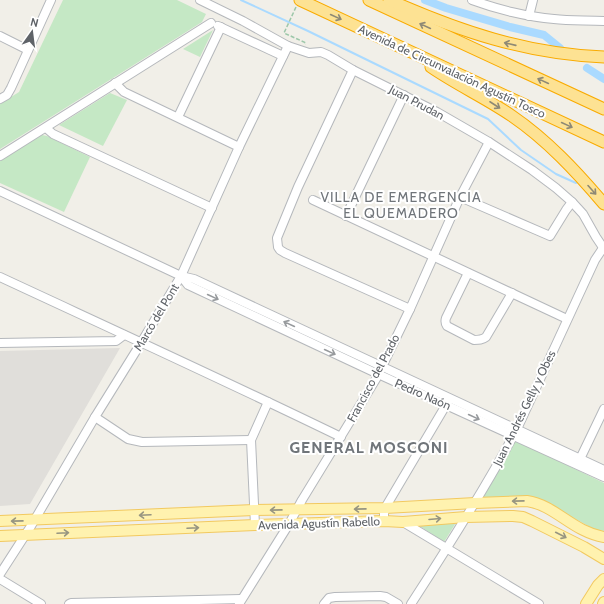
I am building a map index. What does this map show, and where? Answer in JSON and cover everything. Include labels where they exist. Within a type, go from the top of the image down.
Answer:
[{"type":"highway","points":[[369,0],[604,109]]},
{"type":"highway","points":[[388,0],[439,21],[496,41],[536,50],[604,57]]},
{"type":"highway","name":"Avenida de Circunvalación Agustín Tosco","points":[[298,3],[402,48],[604,142]]},
{"type":"highway","points":[[402,48],[443,76],[491,102],[524,125],[559,155],[604,204]]},
{"type":"main road","name":"Avenida Agustín Rabello","points":[[0,522],[254,510],[386,508],[475,502],[519,501],[533,502],[546,508],[585,532],[604,537]]},
{"type":"main road","name":"Avenida Agustín Rabello","points":[[0,536],[255,525],[384,521],[403,522],[466,517],[513,516],[523,517],[532,521],[584,547],[604,559]]},
{"type":"main road","points":[[586,604],[598,585],[604,579]]},
{"type":"street","points":[[0,99],[6,95],[11,88],[51,0]]},
{"type":"street","name":"Juan Prudan","points":[[200,0],[243,21],[288,46],[309,53],[321,52],[328,54],[353,70],[404,94],[489,142],[532,170],[572,202],[583,214],[604,249]]},
{"type":"street","points":[[472,0],[529,16],[556,20],[604,21]]},
{"type":"street","points":[[529,16],[533,0]]},
{"type":"street","points":[[0,156],[212,23],[218,9]]},
{"type":"street","points":[[212,23],[283,56]]},
{"type":"street","points":[[178,117],[221,27]]},
{"type":"street","points":[[0,36],[28,50]]},
{"type":"street","name":"Marcó del Pont","points":[[0,574],[141,343],[180,276],[239,147],[288,46]]},
{"type":"street","points":[[353,70],[298,187],[278,238],[278,247],[285,253],[410,309]]},
{"type":"street","points":[[115,83],[124,92],[239,147]]},
{"type":"street","points":[[346,216],[404,94]]},
{"type":"street","points":[[46,128],[53,134],[212,208]]},
{"type":"street","name":"Francisco del Prado","points":[[240,602],[298,510],[302,500],[380,370],[410,309],[460,197],[489,142]]},
{"type":"street","name":"Pedro Naón","points":[[0,191],[180,276],[194,279],[380,370],[515,432],[604,477]]},
{"type":"street","points":[[460,197],[550,236],[572,202]]},
{"type":"street","points":[[313,200],[567,319]]},
{"type":"street","name":"Juan Andrés Gelly y Obes","points":[[411,604],[466,517],[506,449],[595,260],[604,249]]},
{"type":"street","points":[[468,273],[445,321],[447,326],[474,340],[483,340],[486,338],[512,293]]},
{"type":"street","points":[[0,277],[341,437]]},
{"type":"street","points":[[0,343],[116,341],[124,335]]},
{"type":"street","points":[[384,521],[386,508],[448,401]]},
{"type":"street","points":[[255,525],[250,440],[268,402]]},
{"type":"street","points":[[580,459],[604,409]]},
{"type":"street","points":[[95,417],[128,439],[142,442],[250,440]]},
{"type":"street","name":"Pedro Naón","points":[[515,432],[604,470]]},
{"type":"street","points":[[403,522],[539,604]]},
{"type":"street","points":[[0,578],[41,604]]},
{"type":"street","points":[[326,601],[335,597],[380,596],[386,597],[398,604]]},
{"type":"street","points":[[69,604],[240,602]]},
{"type":"path","points":[[284,35],[304,45],[306,43],[284,33],[298,3]]},
{"type":"shaded area","points":[[120,348],[30,504],[0,506],[0,351]]},
{"type":"green space","points":[[63,0],[177,0],[206,14],[202,22],[0,149],[0,104],[19,92]]},
{"type":"green space","points":[[213,30],[200,57],[183,49]]},
{"type":"green space","points":[[110,93],[127,100],[103,146],[59,125]]},
{"type":"green space","points":[[42,135],[90,157],[64,212],[0,183],[0,160]]},
{"type":"green space","points":[[515,440],[604,483],[604,531],[596,530],[536,498],[529,496],[486,500],[483,498],[483,495]]},
{"type":"green space","points":[[457,521],[444,542],[415,523]]},
{"type":"waterway","points":[[241,0],[488,119],[521,150],[556,174],[576,183]]},
{"type":"waterway","points":[[425,0],[446,8],[510,27],[544,35],[560,48]]},
{"type":"waterway","points":[[587,68],[604,79]]},
{"type":"district","name":"VILLA DE EMERGENCIA EL QUEMADERO","points":[[401,206]]},
{"type":"district","name":"GENERAL MOSCONI","points":[[369,447]]}]
